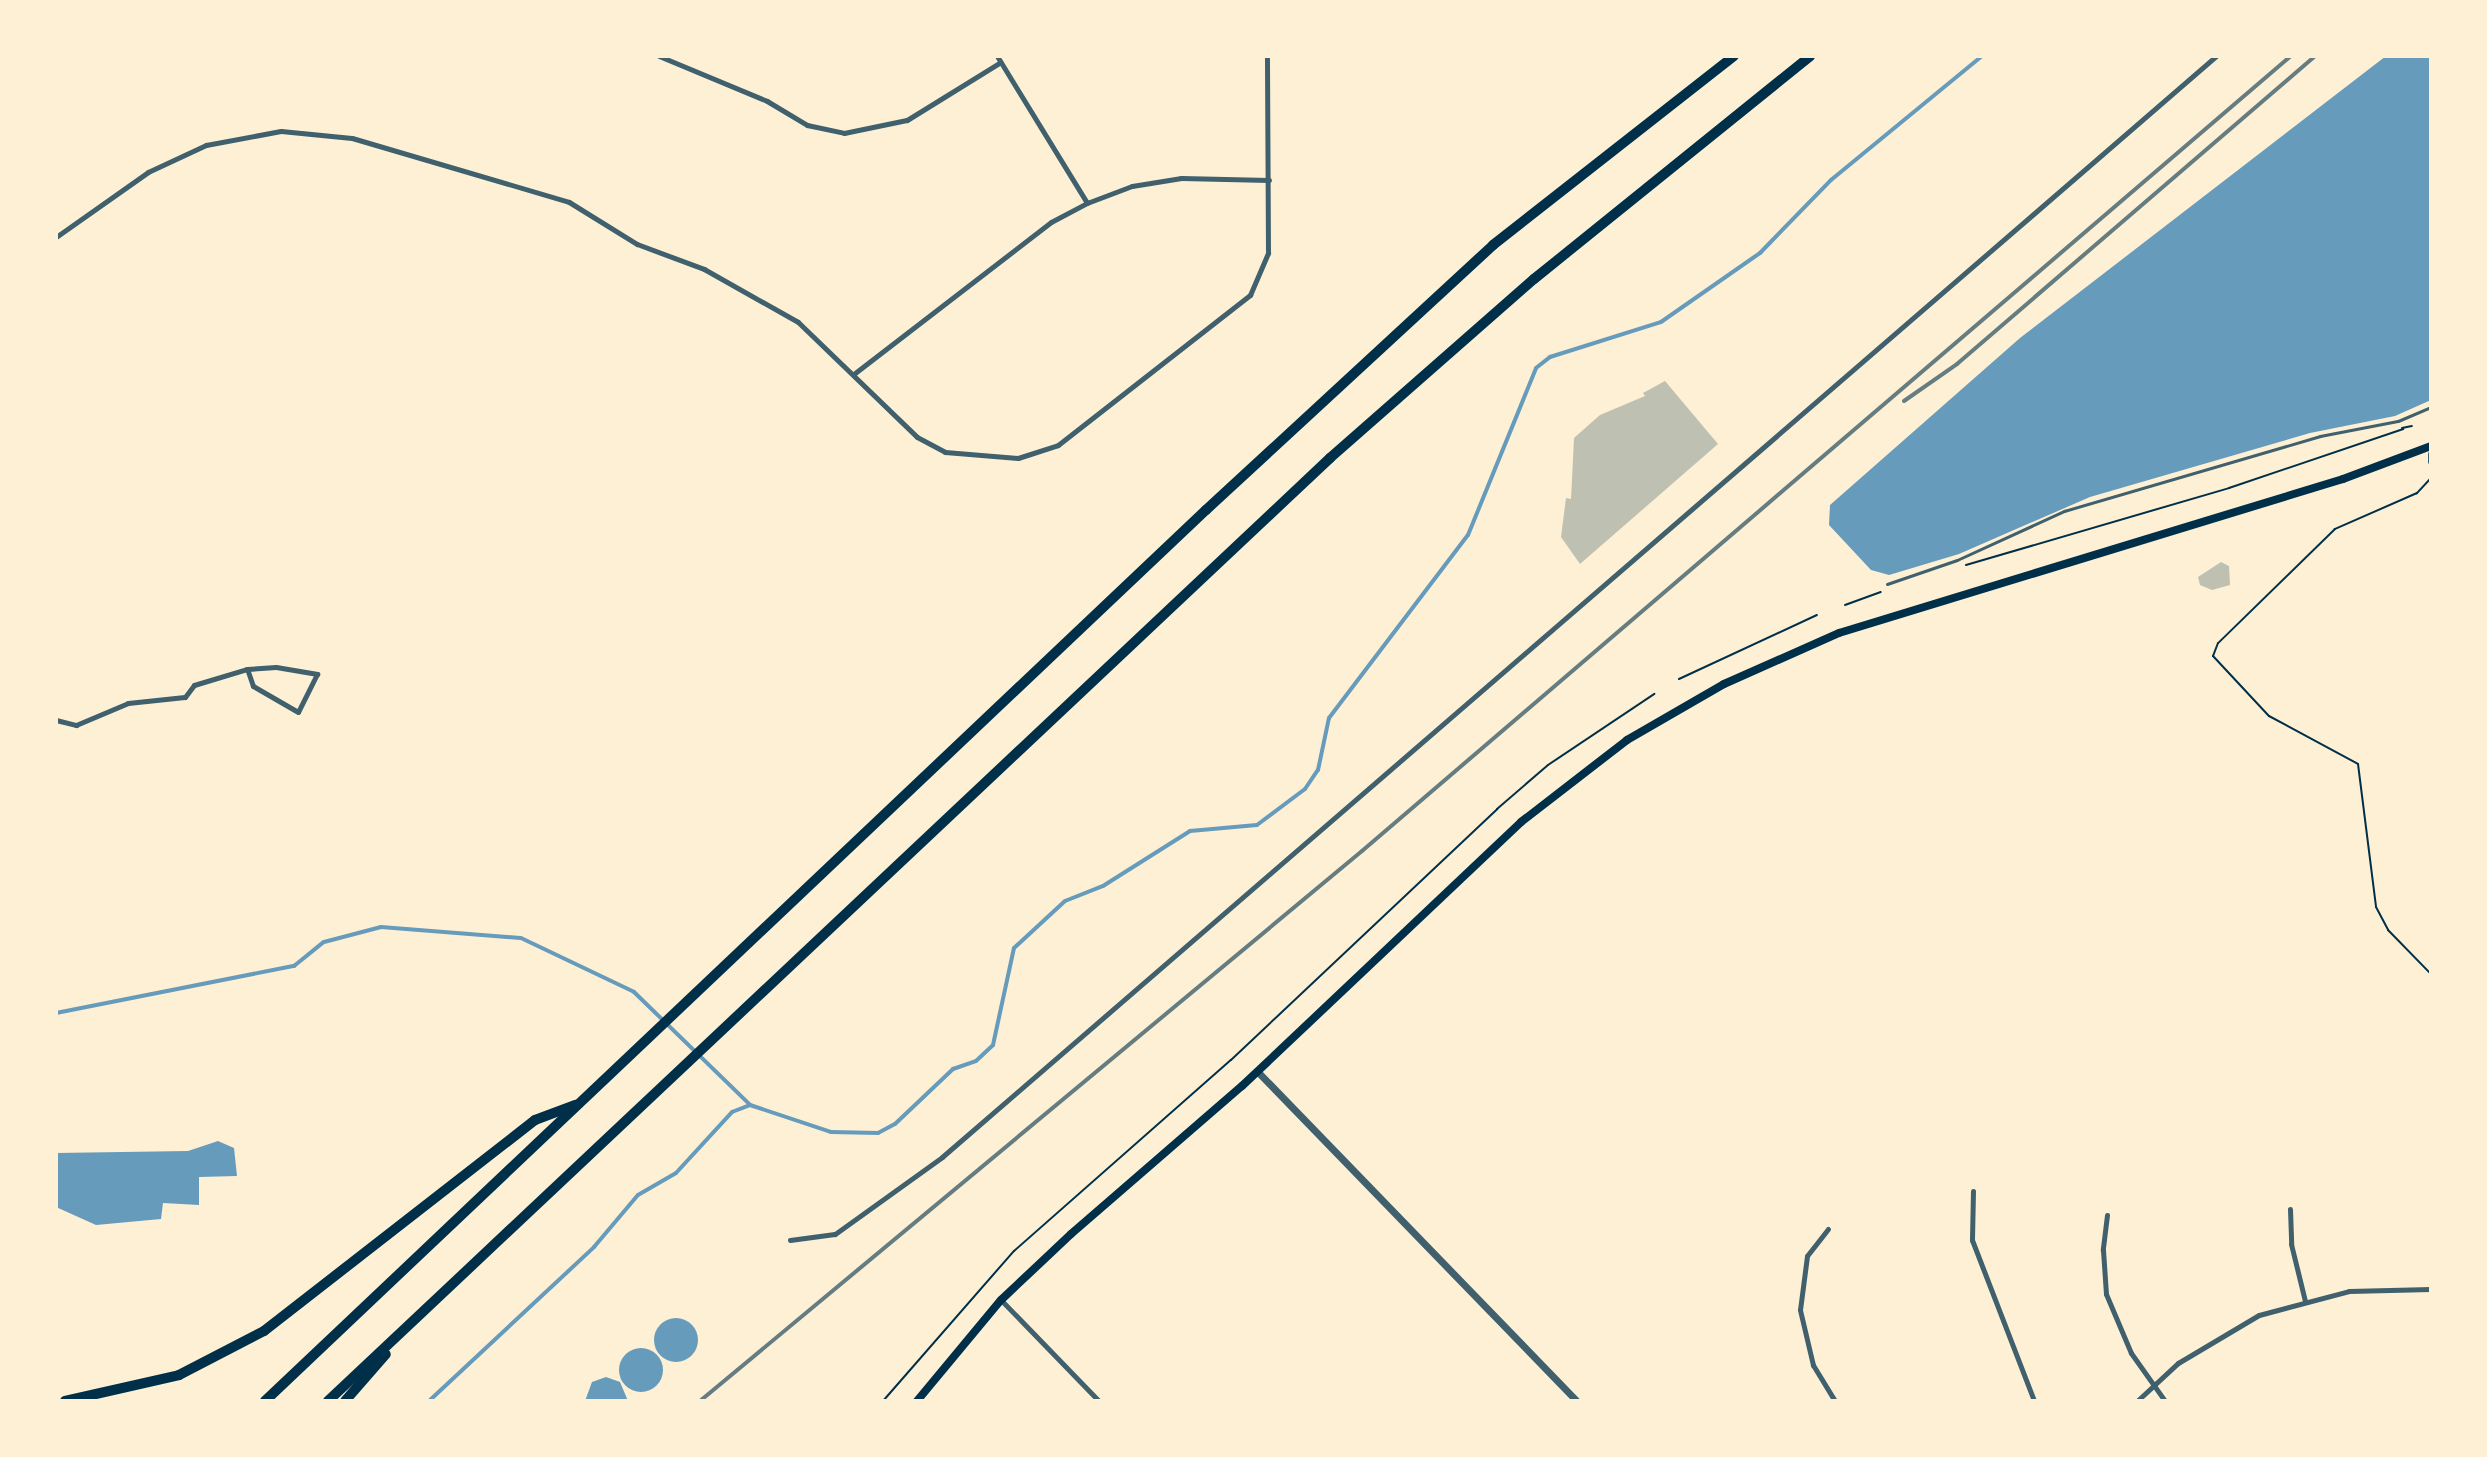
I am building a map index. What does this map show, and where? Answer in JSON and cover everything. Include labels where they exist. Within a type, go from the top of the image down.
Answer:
[{"type":"highway","points":[[265,1401],[720,968],[1493,245],[1734,56]]},
{"type":"highway","points":[[328,1401],[1330,458],[1534,279],[1810,56]]},
{"type":"highway","points":[[65,1401],[179,1375],[264,1331],[535,1120],[581,1102]]},
{"type":"highway","points":[[345,1401],[421,1313]]},
{"type":"main road","points":[[917,1401],[1001,1300],[1257,1071],[1554,793],[1627,740],[1724,684],[1839,633],[2322,486],[2431,446]]},
{"type":"street","points":[[659,56],[767,101],[807,125],[844,133],[907,120],[999,59],[1087,203]]},
{"type":"street","points":[[56,237],[180,155],[249,134],[317,131],[569,202],[637,244],[704,269],[770,304],[855,373],[917,437],[945,452],[1018,458],[1058,445],[1250,295],[1268,253],[1267,56]]},
{"type":"street","points":[[790,1240],[835,1234],[942,1157],[2216,56]]},
{"type":"street","points":[[855,373],[1051,222],[1087,203],[1132,186],[1181,178],[1269,180]]},
{"type":"street","points":[[2431,454],[2431,461]]},
{"type":"street","points":[[56,720],[76,725],[128,703],[185,697],[194,685],[247,669],[276,667],[317,674],[298,712],[253,686],[247,669]]},
{"type":"street","points":[[1257,1071],[1577,1401]]},
{"type":"street","points":[[1973,1191],[1972,1240],[2034,1401]]},
{"type":"street","points":[[2290,1209],[2291,1244],[2305,1301]]},
{"type":"street","points":[[2107,1215],[2103,1250],[2106,1294],[2117,1326],[2152,1386],[2165,1401]]},
{"type":"street","points":[[1828,1229],[1807,1256],[1800,1310],[1813,1365],[1835,1401]]},
{"type":"street","points":[[2137,1401],[2220,1334],[2305,1301],[2349,1291],[2431,1289]]},
{"type":"street","points":[[1001,1300],[1099,1401]]},
{"type":"lane","points":[[1887,584],[1957,560],[2064,511],[2320,436],[2398,421],[2431,407]]},
{"type":"path","points":[[1964,566],[2216,492],[2404,429]]},
{"type":"path","points":[[2431,478],[2417,493],[2335,529],[2218,643],[2213,656],[2269,716],[2358,764],[2376,907],[2388,930],[2431,974]]},
{"type":"path","points":[[1845,605],[1881,592],[1887,584]]},
{"type":"path","points":[[1679,679],[1817,615]]},
{"type":"path","points":[[883,1401],[976,1289],[1024,1242],[1231,1060],[1507,800],[1548,765],[1654,694]]},
{"type":"water","points":[[2386,56],[2431,56],[2431,400],[2395,416],[2310,433],[2090,497],[1959,554],[1889,575],[1871,570],[1829,525],[1830,505],[2020,338]]},
{"type":"water","points":[[218,1141],[234,1148],[237,1176],[199,1177],[199,1205],[163,1203],[161,1219],[96,1225],[56,1207],[56,1153],[188,1151]]},
{"type":"water","points":[[676,1318],[691,1325],[698,1340],[691,1355],[676,1362],[661,1355],[654,1340],[661,1325]]},
{"type":"water","points":[[641,1348],[656,1355],[663,1370],[656,1385],[641,1392],[626,1385],[619,1370],[626,1355]]},
{"type":"water","points":[[606,1377],[620,1382],[628,1401],[585,1401],[592,1382]]},
{"type":"building","points":[[1665,381],[1718,444],[1580,564],[1561,537],[1566,498],[1571,499],[1574,438],[1600,415],[1645,396],[1643,393]]},
{"type":"building","points":[[2221,562],[2229,566],[2230,585],[2212,590],[2200,585],[2198,577]]},
{"type":"waterway","points":[[56,1013],[294,966],[324,942],[381,927],[521,938],[634,992],[750,1105],[831,1132],[878,1133],[895,1124],[953,1069],[976,1061],[993,1045],[1014,948],[1065,901],[1103,886],[1190,831],[1257,825],[1305,789],[1318,770],[1329,718],[1468,535],[1536,368],[1550,357],[1661,322],[1760,253],[1831,180],[1982,56]]},
{"type":"waterway","points":[[429,1401],[594,1247],[638,1195],[676,1173],[732,1112],[750,1105]]},
{"type":"railway","points":[[700,1401],[1362,851],[2291,56]]},
{"type":"railway","points":[[1904,401],[1957,364],[2315,56]]}]
